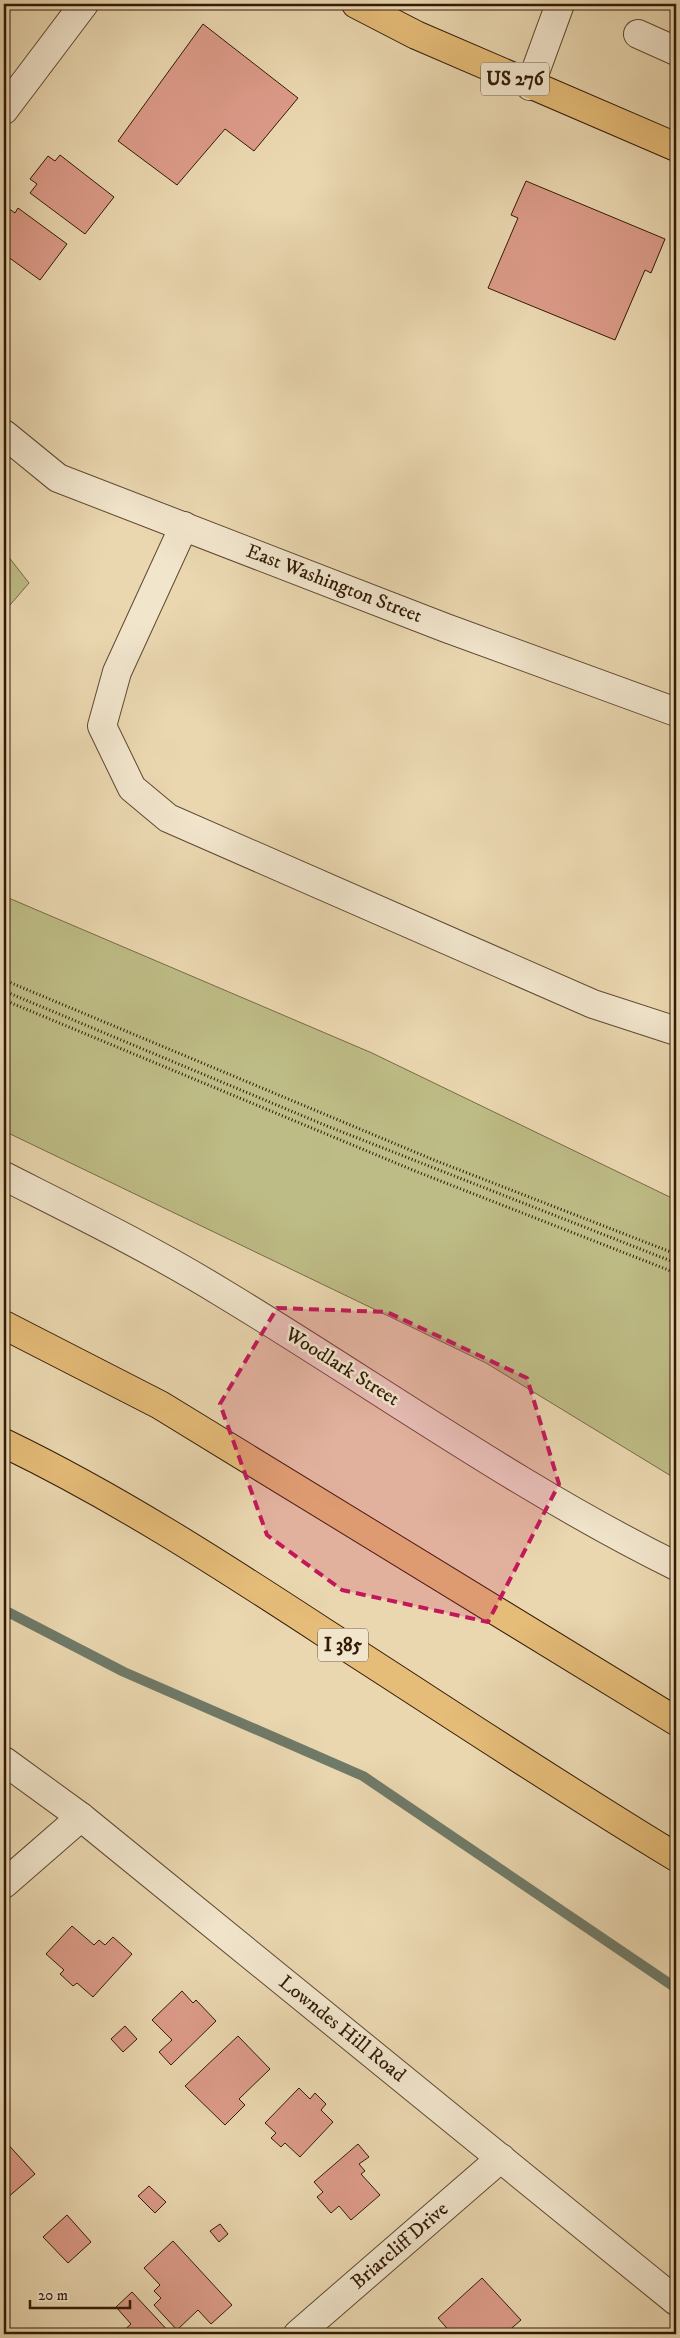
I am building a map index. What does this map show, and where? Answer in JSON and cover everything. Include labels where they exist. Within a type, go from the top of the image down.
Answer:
[{"type":"main road","name":"US 276","points":[[356,4],[416,35],[676,148]]},
{"type":"main road","points":[[4,1325],[160,1405],[676,1721]]},
{"type":"main road","name":"I 385","points":[[4,1443],[127,1508],[229,1570],[595,1808],[676,1857]]},
{"type":"street","points":[[8,96],[84,4]]},
{"type":"street","points":[[530,86],[560,4]]},
{"type":"street","points":[[638,34],[676,51]]},
{"type":"street","name":"East Washington Street","points":[[4,434],[58,478],[446,628],[676,712]]},
{"type":"street","points":[[184,526],[117,672],[102,726],[132,788],[168,818],[594,1004],[676,1032]]},
{"type":"street","name":"Woodlark Street","points":[[4,1176],[156,1253],[230,1297],[500,1466],[630,1543],[676,1566]]},
{"type":"street","name":"Lowndes Hill Road","points":[[4,1761],[81,1817],[676,2301]]},
{"type":"street","points":[[4,1884],[81,1817]]},
{"type":"street","name":"Briarcliff Drive","points":[[298,2334],[502,2158]]},
{"type":"path","points":[[4,980],[434,1160],[676,1254]]},
{"type":"path","points":[[4,991],[327,1126],[676,1263]]},
{"type":"path","points":[[4,1000],[415,1172],[676,1273]]},
{"type":"highlighted area","points":[[277,1308],[387,1312],[527,1378],[559,1484],[488,1622],[342,1590],[267,1535],[220,1404]]},
{"type":"shaded area","points":[[4,551],[29,583],[4,612]]},
{"type":"shaded area","points":[[4,896],[372,1053],[676,1200],[676,1479],[486,1363],[4,1131]]},
{"type":"building","points":[[203,24],[298,98],[254,151],[225,129],[177,185],[118,141]]},
{"type":"building","points":[[60,155],[114,197],[85,234],[30,193],[37,184],[30,179],[48,156],[55,161]]},
{"type":"building","points":[[526,181],[665,239],[651,273],[645,270],[615,340],[488,288],[518,218],[511,215]]},
{"type":"building","points":[[8,208],[15,213],[18,208],[67,244],[40,280],[4,254],[4,213]]},
{"type":"building","points":[[72,1926],[94,1945],[99,1940],[105,1945],[113,1937],[132,1954],[93,1997],[77,1983],[73,1986],[60,1974],[64,1970],[46,1954]]},
{"type":"building","points":[[182,1991],[193,2003],[196,2000],[216,2021],[171,2065],[159,2052],[172,2040],[152,2020]]},
{"type":"building","points":[[125,2026],[137,2039],[123,2052],[111,2039]]},
{"type":"building","points":[[238,2036],[270,2069],[239,2099],[245,2105],[225,2125],[185,2086]]},
{"type":"building","points":[[299,2088],[310,2099],[315,2093],[326,2104],[321,2110],[333,2122],[300,2157],[285,2143],[281,2147],[271,2138],[276,2133],[265,2123]]},
{"type":"building","points":[[4,2140],[35,2174],[7,2198],[4,2194]]},
{"type":"building","points":[[358,2144],[369,2157],[359,2164],[365,2171],[361,2174],[380,2195],[351,2220],[339,2206],[331,2213],[317,2197],[323,2192],[314,2182]]},
{"type":"building","points":[[149,2186],[166,2202],[155,2213],[138,2196]]},
{"type":"building","points":[[67,2215],[91,2242],[68,2263],[43,2237]]},
{"type":"building","points":[[220,2224],[228,2234],[219,2242],[210,2231]]},
{"type":"building","points":[[173,2241],[232,2305],[211,2324],[198,2310],[177,2330],[154,2305],[161,2298],[154,2291],[160,2285],[144,2268]]},
{"type":"building","points":[[482,2278],[521,2320],[505,2334],[452,2334],[438,2318]]},
{"type":"building","points":[[132,2292],[171,2334],[120,2334],[131,2324],[116,2307]]},
{"type":"waterway","points":[[4,1610],[124,1672],[363,1776],[676,1988]]}]
